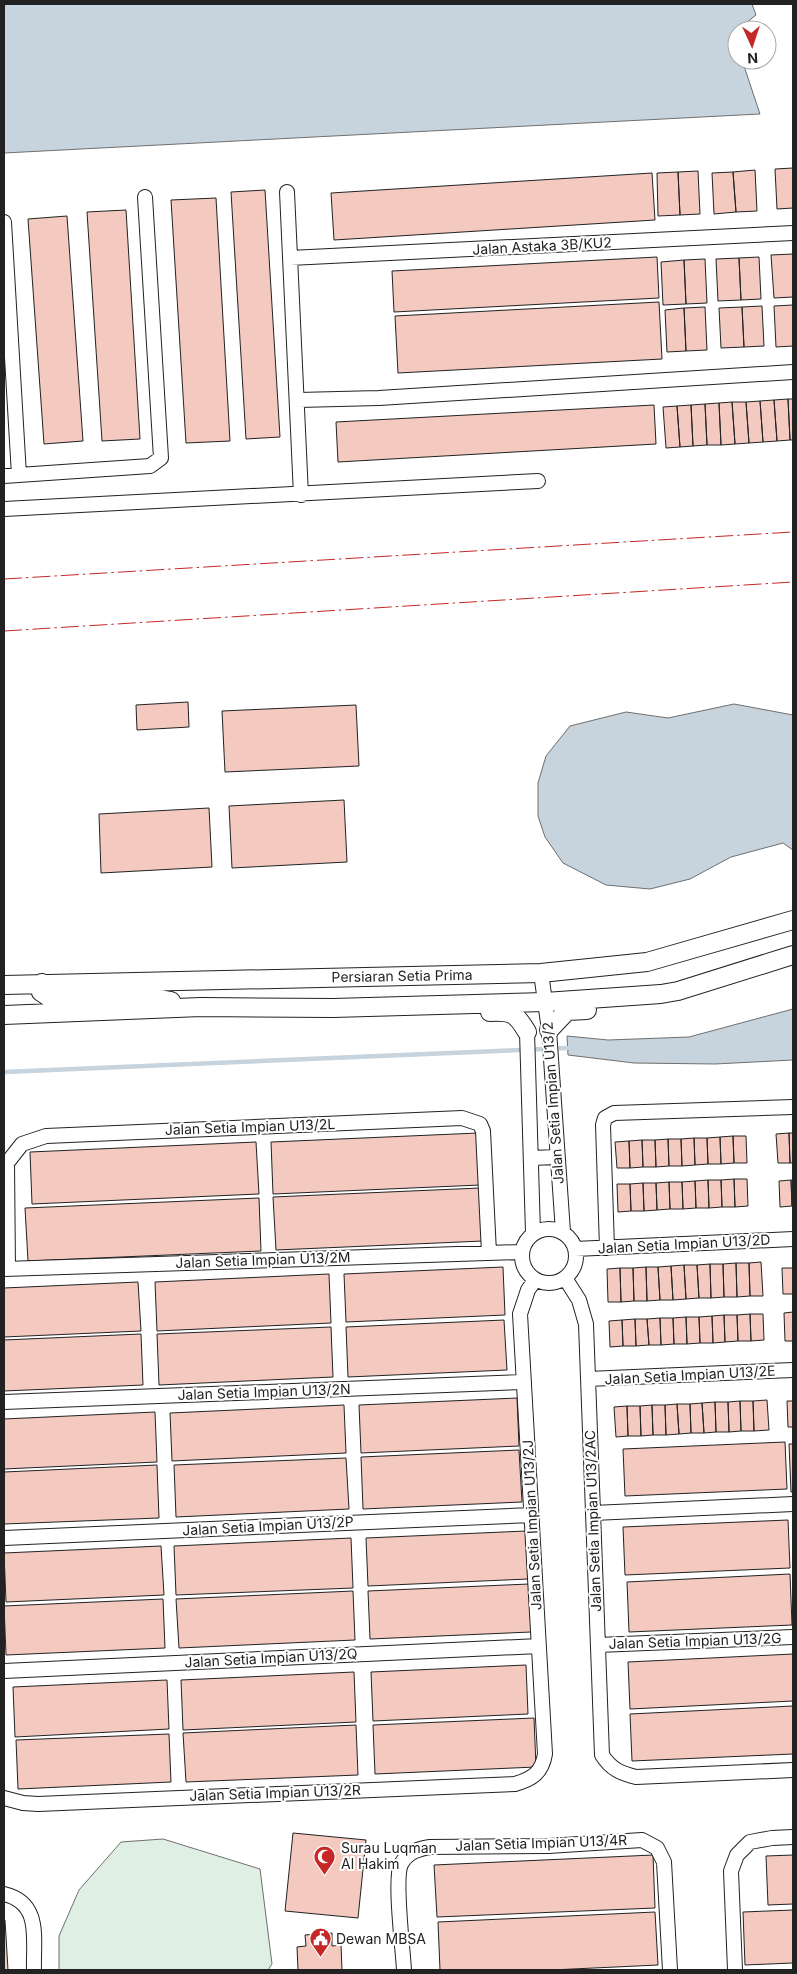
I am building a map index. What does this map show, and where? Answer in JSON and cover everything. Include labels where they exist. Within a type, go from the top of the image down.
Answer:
[{"type":"street","points":[[288,192],[301,494]]},
{"type":"street","points":[[4,476],[150,466],[161,458],[145,197]]},
{"type":"street","points":[[4,222],[8,373],[19,476]]},
{"type":"street","name":"Jalan Astaka 3B/KU2","points":[[290,258],[793,233]]},
{"type":"street","points":[[298,400],[378,398],[793,372]]},
{"type":"street","points":[[4,509],[538,481]]},
{"type":"street","name":"Persiaran Setia Prima","points":[[4,985],[541,974],[647,962],[793,920]]},
{"type":"street","name":"Persiaran Setia Prima","points":[[4,1015],[201,1006],[333,1008],[545,1002],[661,994],[678,991],[793,955]]},
{"type":"street","name":"Jalan Setia Impian U13/2","points":[[541,974],[549,1031],[563,1232]]},
{"type":"street","points":[[42,983],[41,992],[50,998],[143,996],[201,1006]]},
{"type":"street","points":[[549,1031],[567,1011],[638,1006],[661,994]]},
{"type":"street","points":[[333,1008],[374,1016],[506,1012],[519,1017],[527,1032]]},
{"type":"street","name":"Jalan Setia Impian U13/2","points":[[527,1032],[533,1233]]},
{"type":"street","points":[[607,1248],[603,1125],[605,1118],[614,1113],[793,1107]]},
{"type":"street","name":"Jalan Setia Impian U13/2L","points":[[6,1269],[7,1163],[22,1144],[46,1136],[462,1118],[480,1124],[483,1131],[489,1253]]},
{"type":"street","points":[[531,1158],[557,1157]]},
{"type":"street","points":[[548,1228],[563,1232],[573,1243],[575,1250],[574,1265],[565,1278],[550,1283],[536,1280],[524,1268],[522,1252],[528,1238],[533,1233],[548,1228]]},
{"type":"street","name":"Jalan Setia Impian U13/2D","points":[[575,1250],[793,1239]]},
{"type":"street","name":"Jalan Setia Impian U13/2M","points":[[6,1269],[522,1252]]},
{"type":"street","name":"Jalan Setia Impian U13/2AC","points":[[565,1278],[579,1300],[586,1324],[602,1755],[609,1767],[628,1775],[651,1778],[793,1770]]},
{"type":"street","name":"Jalan Setia Impian U13/2J","points":[[536,1280],[528,1290],[520,1314],[545,1754],[539,1772]]},
{"type":"street","name":"Jalan Setia Impian U13/2E","points":[[588,1379],[793,1370]]},
{"type":"street","name":"Jalan Setia Impian U13/2N","points":[[4,1402],[524,1382]]},
{"type":"street","points":[[593,1513],[793,1504]]},
{"type":"street","name":"Jalan Setia Impian U13/2P","points":[[4,1538],[531,1515]]},
{"type":"street","name":"Jalan Setia Impian U13/2G","points":[[598,1646],[793,1637]]},
{"type":"street","name":"Jalan Setia Impian U13/2Q","points":[[4,1671],[539,1646]]},
{"type":"street","name":"Jalan Setia Impian U13/2R","points":[[6,1799],[38,1804],[515,1784],[532,1779],[539,1772]]},
{"type":"street","points":[[735,1970],[732,1872],[737,1855],[750,1842],[793,1837]]},
{"type":"street","name":"Jalan Setia Impian U13/4R","points":[[404,1970],[399,1884],[401,1865],[413,1850],[430,1847],[548,1846],[642,1840],[657,1848],[664,1862],[670,1970]]},
{"type":"street","points":[[4,1894],[17,1898],[25,1904],[32,1923],[34,1970]]},
{"type":"green space","points":[[163,1839],[260,1869],[272,1964],[268,1970],[59,1970],[59,1936],[79,1890],[121,1842]]},
{"type":"shaded area","points":[[4,4],[752,4],[756,15],[750,20],[727,20],[727,70],[745,70],[760,114],[4,153]]},
{"type":"shaded area","points":[[734,704],[793,715],[793,850],[783,843],[731,857],[690,879],[650,889],[606,885],[563,863],[545,837],[538,816],[538,783],[546,756],[570,726],[626,712],[668,718]]},
{"type":"shaded area","points":[[793,1009],[793,1060],[715,1064],[634,1063],[568,1055],[567,1036],[608,1040],[689,1037]]},
{"type":"building","points":[[793,168],[793,208],[777,209],[775,169]]},
{"type":"building","points":[[755,170],[757,211],[736,212],[733,172]]},
{"type":"building","points":[[698,171],[700,214],[680,215],[678,172]]},
{"type":"building","points":[[678,172],[680,215],[658,216],[657,173]]},
{"type":"building","points":[[733,172],[736,212],[714,214],[712,173]]},
{"type":"building","points":[[652,173],[655,220],[334,240],[331,193]]},
{"type":"building","points":[[265,190],[280,437],[246,439],[231,192]]},
{"type":"building","points":[[216,198],[230,441],[186,443],[171,200]]},
{"type":"building","points":[[126,210],[140,439],[102,441],[87,212]]},
{"type":"building","points":[[67,216],[83,441],[44,444],[28,219]]},
{"type":"building","points":[[793,254],[793,297],[774,298],[771,255]]},
{"type":"building","points":[[657,257],[659,298],[394,312],[392,271]]},
{"type":"building","points":[[759,257],[761,299],[741,300],[739,258]]},
{"type":"building","points":[[739,258],[741,300],[718,301],[716,259]]},
{"type":"building","points":[[705,259],[707,303],[686,304],[684,260]]},
{"type":"building","points":[[684,260],[686,304],[663,305],[661,262]]},
{"type":"building","points":[[659,302],[662,359],[398,373],[395,316]]},
{"type":"building","points":[[793,305],[793,346],[776,347],[774,306]]},
{"type":"building","points":[[762,306],[764,346],[744,347],[742,307]]},
{"type":"building","points":[[705,307],[707,350],[686,351],[684,308]]},
{"type":"building","points":[[742,307],[744,347],[721,348],[719,308]]},
{"type":"building","points":[[684,308],[686,351],[667,352],[665,310]]},
{"type":"building","points":[[788,399],[790,440],[777,441],[774,400]]},
{"type":"building","points":[[788,399],[793,399],[793,440],[790,440]]},
{"type":"building","points":[[774,400],[777,441],[763,442],[760,401]]},
{"type":"building","points":[[760,401],[763,442],[749,443],[746,402]]},
{"type":"building","points":[[732,402],[735,444],[721,445],[719,403]]},
{"type":"building","points":[[732,402],[746,402],[749,443],[735,444]]},
{"type":"building","points":[[719,403],[721,445],[707,445],[705,404]]},
{"type":"building","points":[[705,404],[707,445],[693,446],[691,405]]},
{"type":"building","points":[[654,405],[656,444],[338,462],[336,422]]},
{"type":"building","points":[[691,405],[693,446],[680,447],[677,406]]},
{"type":"building","points":[[677,406],[680,447],[666,448],[663,407]]},
{"type":"building","points":[[188,702],[189,727],[137,730],[136,705]]},
{"type":"building","points":[[356,705],[359,766],[225,772],[222,711]]},
{"type":"building","points":[[344,800],[347,862],[232,868],[229,806]]},
{"type":"building","points":[[209,808],[212,867],[101,873],[99,814]]},
{"type":"building","points":[[478,1133],[480,1185],[273,1194],[271,1142]]},
{"type":"building","points":[[789,1133],[790,1163],[778,1163],[776,1134]]},
{"type":"building","points":[[789,1133],[793,1133],[793,1163],[790,1163]]},
{"type":"building","points":[[733,1136],[746,1136],[747,1163],[734,1163]]},
{"type":"building","points":[[733,1136],[734,1163],[721,1164],[720,1137]]},
{"type":"building","points":[[720,1137],[721,1164],[708,1164],[707,1138]]},
{"type":"building","points":[[694,1138],[695,1165],[682,1166],[681,1139]]},
{"type":"building","points":[[694,1138],[707,1138],[708,1164],[695,1165]]},
{"type":"building","points":[[668,1139],[669,1166],[656,1167],[655,1140]]},
{"type":"building","points":[[668,1139],[681,1139],[682,1166],[669,1166]]},
{"type":"building","points":[[642,1140],[643,1167],[630,1168],[629,1141]]},
{"type":"building","points":[[642,1140],[655,1140],[656,1167],[643,1167]]},
{"type":"building","points":[[629,1141],[630,1168],[617,1168],[615,1142]]},
{"type":"building","points":[[256,1142],[259,1194],[32,1204],[30,1152]]},
{"type":"building","points":[[734,1179],[747,1179],[748,1206],[735,1207]]},
{"type":"building","points":[[734,1179],[735,1207],[722,1207],[721,1180]]},
{"type":"building","points":[[708,1180],[709,1208],[696,1208],[695,1181]]},
{"type":"building","points":[[708,1180],[721,1180],[722,1207],[709,1208]]},
{"type":"building","points":[[791,1180],[792,1206],[780,1207],[779,1181]]},
{"type":"building","points":[[791,1180],[793,1180],[793,1206],[792,1206]]},
{"type":"building","points":[[695,1181],[696,1208],[683,1209],[682,1182]]},
{"type":"building","points":[[669,1182],[670,1209],[657,1210],[656,1183]]},
{"type":"building","points":[[669,1182],[682,1182],[683,1209],[670,1209]]},
{"type":"building","points":[[643,1183],[644,1211],[631,1211],[630,1184]]},
{"type":"building","points":[[643,1183],[656,1183],[657,1210],[644,1211]]},
{"type":"building","points":[[617,1184],[630,1184],[631,1211],[618,1212]]},
{"type":"building","points":[[480,1188],[483,1241],[276,1250],[273,1197]]},
{"type":"building","points":[[259,1198],[261,1251],[28,1261],[25,1208]]},
{"type":"building","points":[[761,1262],[763,1296],[750,1296],[749,1263]]},
{"type":"building","points":[[736,1263],[737,1297],[724,1297],[723,1264]]},
{"type":"building","points":[[736,1263],[749,1263],[750,1296],[737,1297]]},
{"type":"building","points":[[710,1264],[711,1298],[699,1298],[697,1265]]},
{"type":"building","points":[[710,1264],[723,1264],[724,1297],[711,1298]]},
{"type":"building","points":[[684,1265],[686,1299],[673,1300],[671,1266]]},
{"type":"building","points":[[684,1265],[697,1265],[699,1298],[686,1299]]},
{"type":"building","points":[[671,1266],[673,1300],[660,1300],[658,1267]]},
{"type":"building","points":[[503,1267],[505,1315],[346,1322],[344,1274]]},
{"type":"building","points":[[646,1267],[647,1301],[634,1301],[633,1268]]},
{"type":"building","points":[[646,1267],[658,1267],[660,1300],[647,1301]]},
{"type":"building","points":[[620,1268],[621,1302],[608,1302],[607,1269]]},
{"type":"building","points":[[620,1268],[633,1268],[634,1301],[621,1302]]},
{"type":"building","points":[[782,1268],[793,1268],[793,1294],[783,1294]]},
{"type":"building","points":[[329,1274],[331,1323],[157,1331],[155,1282]]},
{"type":"building","points":[[138,1282],[141,1331],[4,1337],[4,1288]]},
{"type":"building","points":[[793,1312],[793,1341],[785,1341],[784,1313]]},
{"type":"building","points":[[750,1314],[763,1314],[764,1340],[751,1341]]},
{"type":"building","points":[[750,1314],[751,1341],[738,1341],[737,1315]]},
{"type":"building","points":[[724,1315],[737,1315],[738,1341],[725,1342]]},
{"type":"building","points":[[724,1315],[725,1342],[713,1343],[712,1316]]},
{"type":"building","points":[[712,1316],[713,1343],[700,1343],[699,1317]]},
{"type":"building","points":[[686,1317],[699,1317],[700,1343],[687,1344]]},
{"type":"building","points":[[686,1317],[687,1344],[674,1344],[673,1318]]},
{"type":"building","points":[[660,1318],[673,1318],[674,1344],[661,1345]]},
{"type":"building","points":[[660,1318],[661,1345],[649,1345],[647,1319]]},
{"type":"building","points":[[635,1319],[647,1319],[649,1345],[636,1346]]},
{"type":"building","points":[[635,1319],[636,1346],[623,1346],[622,1320]]},
{"type":"building","points":[[504,1320],[507,1370],[348,1377],[346,1327]]},
{"type":"building","points":[[622,1320],[623,1346],[610,1347],[609,1321]]},
{"type":"building","points":[[331,1327],[333,1377],[159,1385],[157,1334]]},
{"type":"building","points":[[141,1334],[143,1385],[4,1391],[4,1340]]},
{"type":"building","points":[[517,1398],[519,1446],[361,1453],[359,1405]]},
{"type":"building","points":[[767,1400],[769,1430],[754,1431],[753,1401]]},
{"type":"building","points":[[740,1401],[741,1431],[729,1432],[728,1402]]},
{"type":"building","points":[[740,1401],[753,1401],[754,1431],[741,1431]]},
{"type":"building","points":[[787,1401],[793,1401],[793,1427],[788,1427]]},
{"type":"building","points":[[715,1402],[716,1432],[704,1433],[702,1403]]},
{"type":"building","points":[[715,1402],[728,1402],[729,1432],[716,1432]]},
{"type":"building","points":[[702,1403],[704,1433],[691,1433],[690,1404]]},
{"type":"building","points":[[677,1404],[679,1434],[666,1435],[665,1405]]},
{"type":"building","points":[[677,1404],[690,1404],[691,1433],[679,1434]]},
{"type":"building","points":[[344,1405],[346,1453],[172,1461],[170,1413]]},
{"type":"building","points":[[652,1405],[653,1435],[641,1436],[640,1406]]},
{"type":"building","points":[[652,1405],[665,1405],[666,1435],[653,1435]]},
{"type":"building","points":[[627,1406],[628,1436],[616,1437],[614,1407]]},
{"type":"building","points":[[627,1406],[640,1406],[641,1436],[628,1436]]},
{"type":"building","points":[[155,1412],[157,1462],[4,1469],[4,1419]]},
{"type":"building","points":[[785,1442],[787,1489],[625,1496],[623,1449]]},
{"type":"building","points":[[789,1444],[793,1444],[793,1492],[791,1492]]},
{"type":"building","points":[[519,1450],[522,1502],[363,1509],[361,1457]]},
{"type":"building","points":[[346,1458],[349,1509],[176,1517],[174,1465]]},
{"type":"building","points":[[157,1465],[159,1518],[4,1524],[4,1472]]},
{"type":"building","points":[[788,1520],[790,1568],[625,1575],[623,1527]]},
{"type":"building","points":[[526,1531],[528,1579],[368,1586],[366,1538]]},
{"type":"building","points":[[351,1538],[353,1588],[176,1595],[174,1546]]},
{"type":"building","points":[[161,1546],[164,1595],[6,1602],[4,1553]]},
{"type":"building","points":[[790,1574],[792,1625],[629,1632],[627,1582]]},
{"type":"building","points":[[529,1584],[531,1632],[370,1639],[368,1591]]},
{"type":"building","points":[[353,1591],[355,1640],[179,1648],[176,1599]]},
{"type":"building","points":[[163,1599],[165,1648],[6,1655],[4,1606]]},
{"type":"building","points":[[793,1654],[793,1701],[630,1709],[628,1662]]},
{"type":"building","points":[[526,1665],[528,1714],[373,1721],[371,1672]]},
{"type":"building","points":[[354,1672],[356,1722],[183,1730],[181,1680]]},
{"type":"building","points":[[167,1680],[169,1729],[15,1737],[13,1687]]},
{"type":"building","points":[[793,1706],[793,1754],[632,1761],[630,1714]]},
{"type":"building","points":[[534,1718],[536,1767],[375,1774],[373,1725]]},
{"type":"building","points":[[356,1725],[358,1775],[186,1782],[183,1733]]},
{"type":"building","points":[[169,1734],[171,1782],[18,1789],[16,1740]]},
{"type":"building","name":"Surau Luqman Al Hakim","points":[[293,1833],[366,1840],[358,1918],[285,1911]]},
{"type":"building","points":[[653,1855],[655,1908],[437,1917],[434,1865]]},
{"type":"building","points":[[793,1855],[793,1904],[768,1905],[766,1856]]},
{"type":"building","points":[[793,1910],[793,1963],[745,1965],[743,1912]]},
{"type":"building","points":[[655,1912],[658,1965],[551,1970],[440,1970],[438,1922]]},
{"type":"building","points":[[5,1920],[8,1970],[4,1970]]},
{"type":"building","name":"Dewan MBSA","points":[[332,1933],[332,1946],[341,1945],[342,1970],[298,1970],[297,1947],[306,1946],[305,1935]]},
{"type":"waterway","points":[[4,1072],[567,1048]]},
{"type":"power","points":[[4,579],[793,532]]},
{"type":"power","points":[[4,631],[793,582]]},
{"type":"place","name":"Surau Luqman Al Hakim","points":[[325,1875]]},
{"type":"place","name":"Dewan MBSA","points":[[320,1958]]}]
